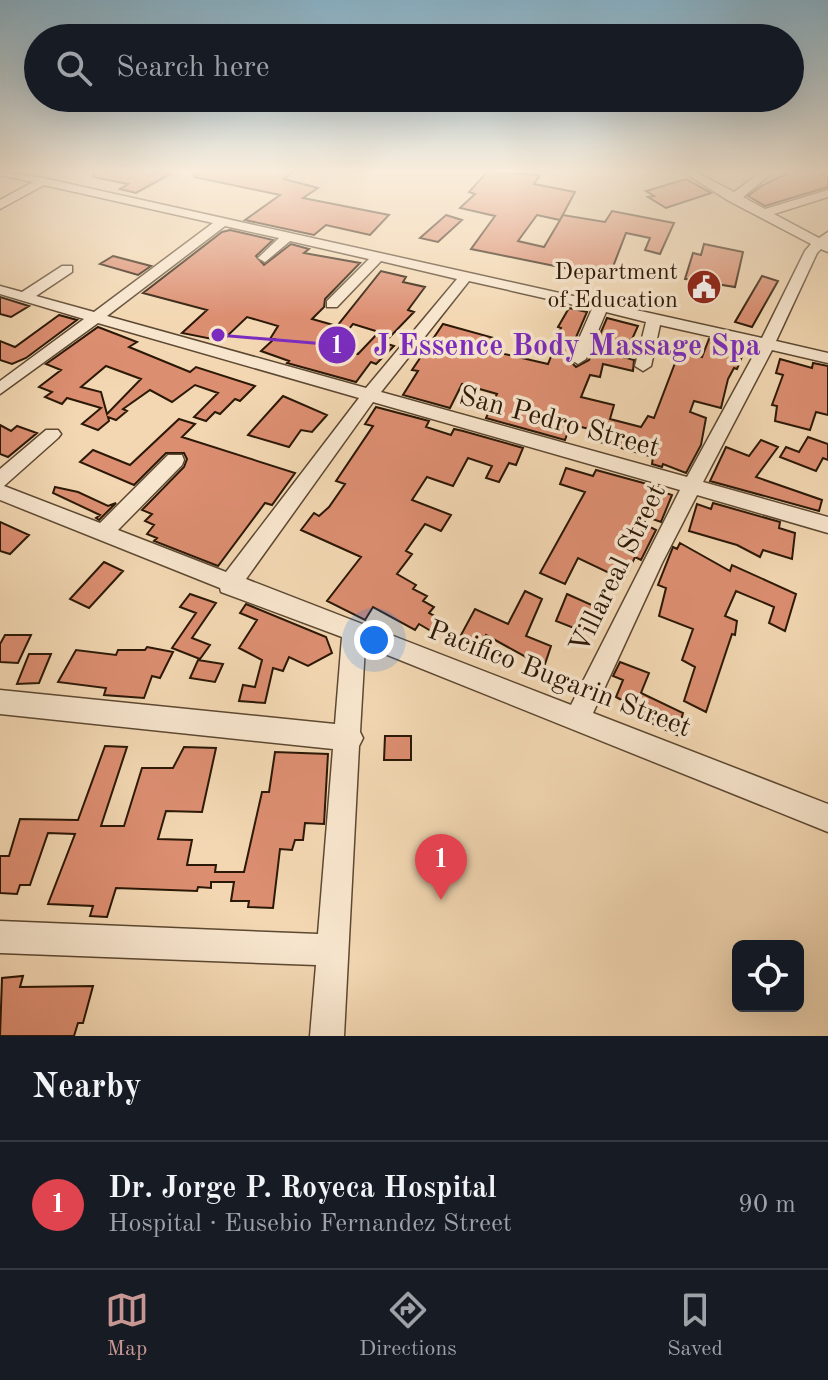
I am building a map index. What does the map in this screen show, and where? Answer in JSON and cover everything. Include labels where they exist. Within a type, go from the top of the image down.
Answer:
[{"type":"street","points":[[216,220],[828,358]]},
{"type":"street","points":[[775,220],[824,242]]},
{"type":"street","points":[[0,389],[223,222]]},
{"type":"street","points":[[265,258],[288,236]]},
{"type":"street","name":"Villareal Street","points":[[577,720],[692,486],[824,242]]},
{"type":"street","points":[[332,304],[379,256]]},
{"type":"street","points":[[24,297],[67,269]]},
{"type":"street","points":[[229,585],[368,397],[466,276]]},
{"type":"street","name":"San Pedro Street","points":[[0,290],[368,397],[828,525]]},
{"type":"street","points":[[578,359],[601,306]]},
{"type":"street","points":[[643,366],[654,319]]},
{"type":"street","points":[[0,480],[52,434]]},
{"type":"street","points":[[102,533],[175,460]]},
{"type":"street","name":"Pacifico Bugarin Street","points":[[0,492],[229,585],[828,818]]},
{"type":"street","points":[[327,1036],[350,738],[354,634]]},
{"type":"street","points":[[0,702],[350,738]]},
{"type":"street","points":[[0,937],[333,950]]},
{"type":"building","points":[[247,220],[384,220],[370,235],[326,225],[314,235]]},
{"type":"building","points":[[440,220],[462,220],[438,242],[420,238]]},
{"type":"building","points":[[492,220],[533,220],[518,241],[544,247],[560,220],[674,223],[660,254],[645,250],[650,238],[626,233],[609,277],[471,249]]},
{"type":"building","points":[[230,230],[273,240],[256,256],[264,265],[291,244],[309,249],[304,253],[360,263],[325,299],[324,307],[312,319],[337,326],[381,271],[406,277],[403,282],[425,287],[408,310],[414,312],[384,343],[394,346],[376,364],[371,362],[356,382],[287,363],[289,361],[261,351],[274,339],[270,339],[278,326],[247,317],[222,341],[182,333],[207,310],[143,293],[222,232]],"holes":[[[353,324],[379,332],[358,354],[335,347]]]},
{"type":"building","points":[[704,244],[743,252],[735,287],[685,279],[693,253],[701,255]]},
{"type":"building","points":[[113,256],[151,266],[138,275],[100,264]]},
{"type":"building","points":[[762,276],[778,281],[752,327],[735,322]]},
{"type":"building","points":[[0,297],[29,306],[11,317],[0,314]]},
{"type":"building","points":[[569,308],[587,312],[567,358],[576,367],[589,360],[607,318],[638,326],[624,357],[634,360],[633,371],[603,364],[600,377],[590,375],[581,397],[614,405],[610,419],[641,427],[648,416],[654,418],[680,350],[702,357],[709,339],[745,349],[737,369],[734,368],[728,379],[721,408],[694,401],[690,412],[706,418],[701,445],[686,473],[663,464],[662,467],[652,464],[653,457],[596,441],[601,432],[577,426],[575,431],[569,429],[565,440],[486,418],[497,394],[462,384],[450,408],[403,395],[418,371],[412,370],[443,324],[494,338],[487,350],[548,364],[561,328],[558,327]]},
{"type":"building","points":[[59,315],[77,320],[26,358],[12,364],[0,360],[0,341],[15,347]]},
{"type":"building","points":[[98,327],[137,342],[129,347],[190,372],[196,367],[255,386],[240,401],[235,399],[220,414],[215,412],[206,421],[194,417],[218,393],[195,385],[172,402],[150,390],[123,409],[127,411],[116,420],[108,417],[109,421],[98,430],[82,424],[101,408],[67,398],[62,404],[45,397],[52,392],[39,387],[61,370],[46,364]],"holes":[[[106,366],[141,379],[107,414],[101,392],[81,387]]]},
{"type":"building","points":[[780,359],[812,368],[813,363],[828,366],[828,415],[816,412],[810,430],[775,421],[777,406],[772,405],[783,375],[776,373]]},
{"type":"building","points":[[283,396],[327,415],[312,432],[301,430],[289,447],[248,435]]},
{"type":"building","points":[[376,407],[429,421],[426,427],[451,435],[454,429],[523,448],[516,465],[509,463],[499,482],[486,478],[492,466],[468,458],[453,486],[427,477],[412,500],[451,515],[441,531],[425,524],[406,551],[412,554],[397,574],[416,585],[413,589],[427,596],[423,601],[434,607],[429,613],[440,619],[431,631],[419,624],[415,630],[373,607],[365,620],[327,601],[361,557],[301,530],[314,513],[319,516],[329,507],[345,484],[336,481],[373,426],[365,424]]},
{"type":"building","points":[[179,419],[195,424],[182,437],[295,473],[272,505],[265,503],[218,566],[154,541],[157,538],[147,534],[154,525],[145,521],[152,514],[142,510],[184,467],[187,459],[184,453],[166,453],[134,485],[80,462],[93,450],[130,465]]},
{"type":"building","points":[[0,425],[11,431],[17,426],[37,433],[8,457],[0,454]]},
{"type":"building","points":[[808,437],[828,444],[828,460],[823,458],[816,471],[780,457],[786,447],[799,452]]},
{"type":"building","points":[[761,440],[778,447],[756,477],[822,500],[819,511],[710,481],[726,447],[749,456]]},
{"type":"building","points":[[566,468],[593,476],[596,470],[658,487],[657,490],[672,495],[661,522],[647,517],[644,524],[656,530],[641,560],[635,557],[624,580],[578,558],[565,584],[540,573],[585,492],[560,484]]},
{"type":"building","points":[[55,487],[78,492],[108,506],[116,503],[99,520],[96,518],[100,515],[53,493]]},
{"type":"building","points":[[713,503],[780,522],[779,528],[795,533],[792,559],[763,550],[760,557],[737,545],[689,531],[697,504],[711,509]]},
{"type":"building","points":[[0,522],[29,535],[10,554],[0,551]]},
{"type":"building","points":[[680,543],[730,571],[732,565],[796,594],[785,631],[769,623],[774,607],[736,591],[725,616],[737,621],[735,635],[732,634],[706,712],[684,701],[695,667],[682,660],[693,629],[659,616],[666,588],[658,585],[673,547],[677,549]]},
{"type":"building","points":[[104,562],[123,571],[89,608],[70,599]]},
{"type":"building","points":[[525,591],[542,599],[526,636],[551,646],[544,667],[486,635],[481,645],[461,635],[475,609],[508,624]]},
{"type":"building","points":[[190,594],[216,603],[192,638],[210,645],[200,659],[172,648],[196,613],[180,607]]},
{"type":"building","points":[[567,594],[594,606],[584,632],[556,621]]},
{"type":"building","points":[[246,604],[326,637],[332,653],[308,666],[289,657],[283,671],[273,668],[265,703],[239,701],[243,685],[255,687],[262,660],[239,648],[257,620],[240,613]]},
{"type":"building","points":[[5,635],[31,635],[18,663],[0,662],[0,644]]},
{"type":"building","points":[[147,647],[173,652],[160,678],[152,676],[144,698],[104,695],[106,688],[58,682],[76,650],[116,655],[118,650],[145,650]]},
{"type":"building","points":[[29,654],[51,654],[39,683],[17,684]]},
{"type":"building","points":[[198,660],[223,664],[215,682],[190,678]]},
{"type":"building","points":[[620,662],[649,673],[641,693],[683,713],[677,735],[651,723],[653,717],[616,697],[623,680],[613,676]]},
{"type":"building","points":[[385,736],[411,736],[411,760],[384,760]]},
{"type":"building","points":[[105,746],[127,747],[101,826],[124,826],[142,768],[173,768],[184,747],[216,748],[202,812],[166,811],[158,839],[192,840],[187,865],[216,865],[215,872],[244,872],[262,792],[269,792],[275,752],[328,754],[324,824],[305,823],[303,840],[295,840],[292,850],[280,849],[273,908],[248,907],[249,901],[231,901],[234,882],[211,882],[211,888],[198,887],[197,891],[116,888],[107,917],[90,916],[93,906],[48,904],[75,834],[48,833],[30,885],[20,885],[17,894],[0,893],[0,856],[9,856],[20,819],[78,820]]},
{"type":"building","points":[[23,976],[20,987],[93,986],[83,1023],[78,1023],[74,1036],[0,1036],[2,978]]},
{"type":"place","name":"Department of Education","points":[[704,287]]},
{"type":"place","name":"J Essence Body Massage Spa","points":[[218,335]]},
{"type":"place","name":"Dr. Jorge P. Royeca Hospital","points":[[441,900]]}]
